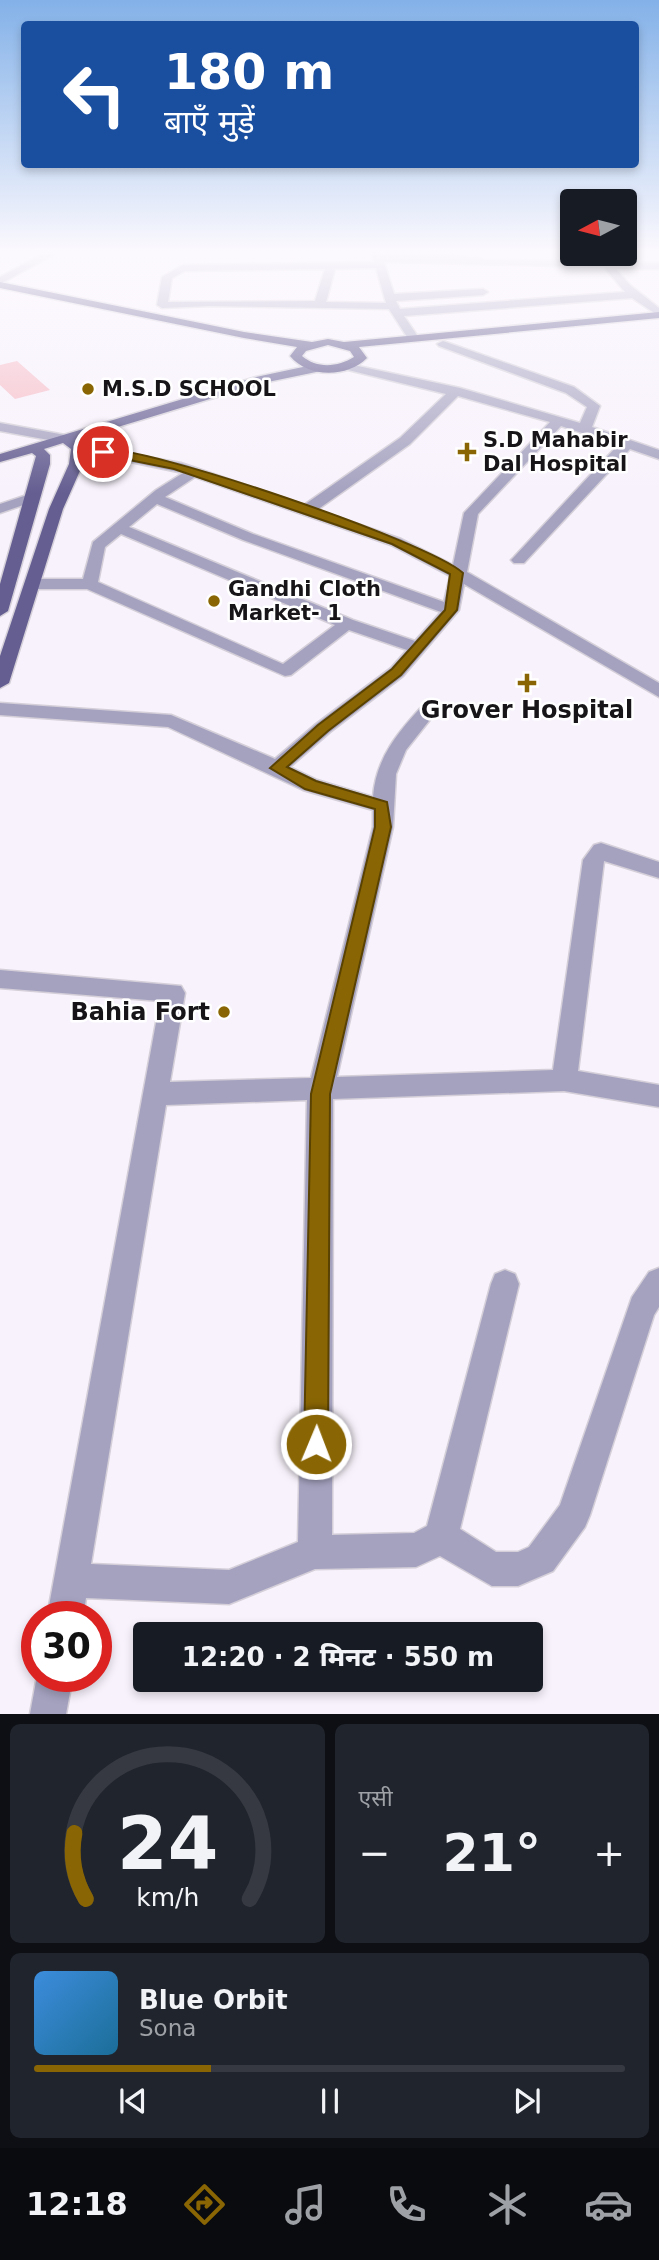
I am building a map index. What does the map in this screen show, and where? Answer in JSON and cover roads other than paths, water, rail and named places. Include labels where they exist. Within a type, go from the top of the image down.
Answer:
[{"type":"highway","points":[[197,334],[298,359],[317,368],[348,366],[361,358],[412,347],[546,334]]},
{"type":"highway","points":[[239,334],[309,345]]},
{"type":"highway","points":[[298,359],[302,348],[309,345],[328,342],[347,345],[453,334]]},
{"type":"highway","points":[[347,345],[358,351],[361,358]]},
{"type":"main road","points":[[0,458],[36,441],[298,359]]},
{"type":"main road","points":[[36,441],[72,443],[260,380],[317,368]]},
{"type":"main road","points":[[0,611],[43,464],[43,455],[36,441]]},
{"type":"main road","points":[[0,446],[16,442]]},
{"type":"main road","points":[[0,683],[56,509],[76,464],[72,443]]},
{"type":"street","points":[[410,334],[412,338]]},
{"type":"street","points":[[443,344],[570,390],[594,406],[585,427]]},
{"type":"street","points":[[348,366],[456,391],[585,427],[659,455]]},
{"type":"street","points":[[306,511],[405,442],[456,391]]},
{"type":"street","points":[[277,768],[323,728],[397,672],[451,610],[471,513],[559,420]]},
{"type":"street","points":[[0,427],[36,441]]},
{"type":"street","points":[[0,433],[16,442],[36,441]]},
{"type":"street","points":[[72,443],[176,466],[396,542],[457,573],[659,691]]},
{"type":"street","points":[[519,560],[580,492],[621,453],[626,443]]},
{"type":"street","points":[[90,584],[98,545],[117,527],[158,499],[161,493],[194,472]]},
{"type":"street","points":[[0,509],[33,497]]},
{"type":"street","points":[[158,499],[248,537],[451,610]]},
{"type":"street","points":[[117,527],[347,624],[418,648]]},
{"type":"street","points":[[33,584],[90,584],[285,671],[347,624]]},
{"type":"street","points":[[315,1552],[322,1088],[383,827],[382,789],[389,761],[406,734],[431,707]]},
{"type":"street","points":[[0,709],[171,721],[310,785],[382,806]]},
{"type":"street","points":[[564,1080],[594,860],[601,850],[659,870]]},
{"type":"street","points":[[0,979],[173,993],[68,1601]]},
{"type":"street","points":[[156,1094],[564,1080],[659,1096]]},
{"type":"street","points":[[72,1580],[229,1587],[315,1552],[416,1550],[442,1537],[505,1284]]},
{"type":"street","points":[[442,1537],[492,1569],[518,1569],[541,1559],[573,1515],[653,1302]]},
{"type":"street","points":[[48,1714],[52,1692]]},
{"type":"place","name":"M.S.D SCHOOL","points":[[88,389]]},
{"type":"place","name":"S.D Mahabir Dal Hospital","points":[[467,452]]},
{"type":"place","name":"Gandhi Cloth Market- 1","points":[[214,601]]},
{"type":"place","name":"Grover Hospital","points":[[527,683]]},
{"type":"place","name":"Bahia Fort","points":[[224,1012]]}]
